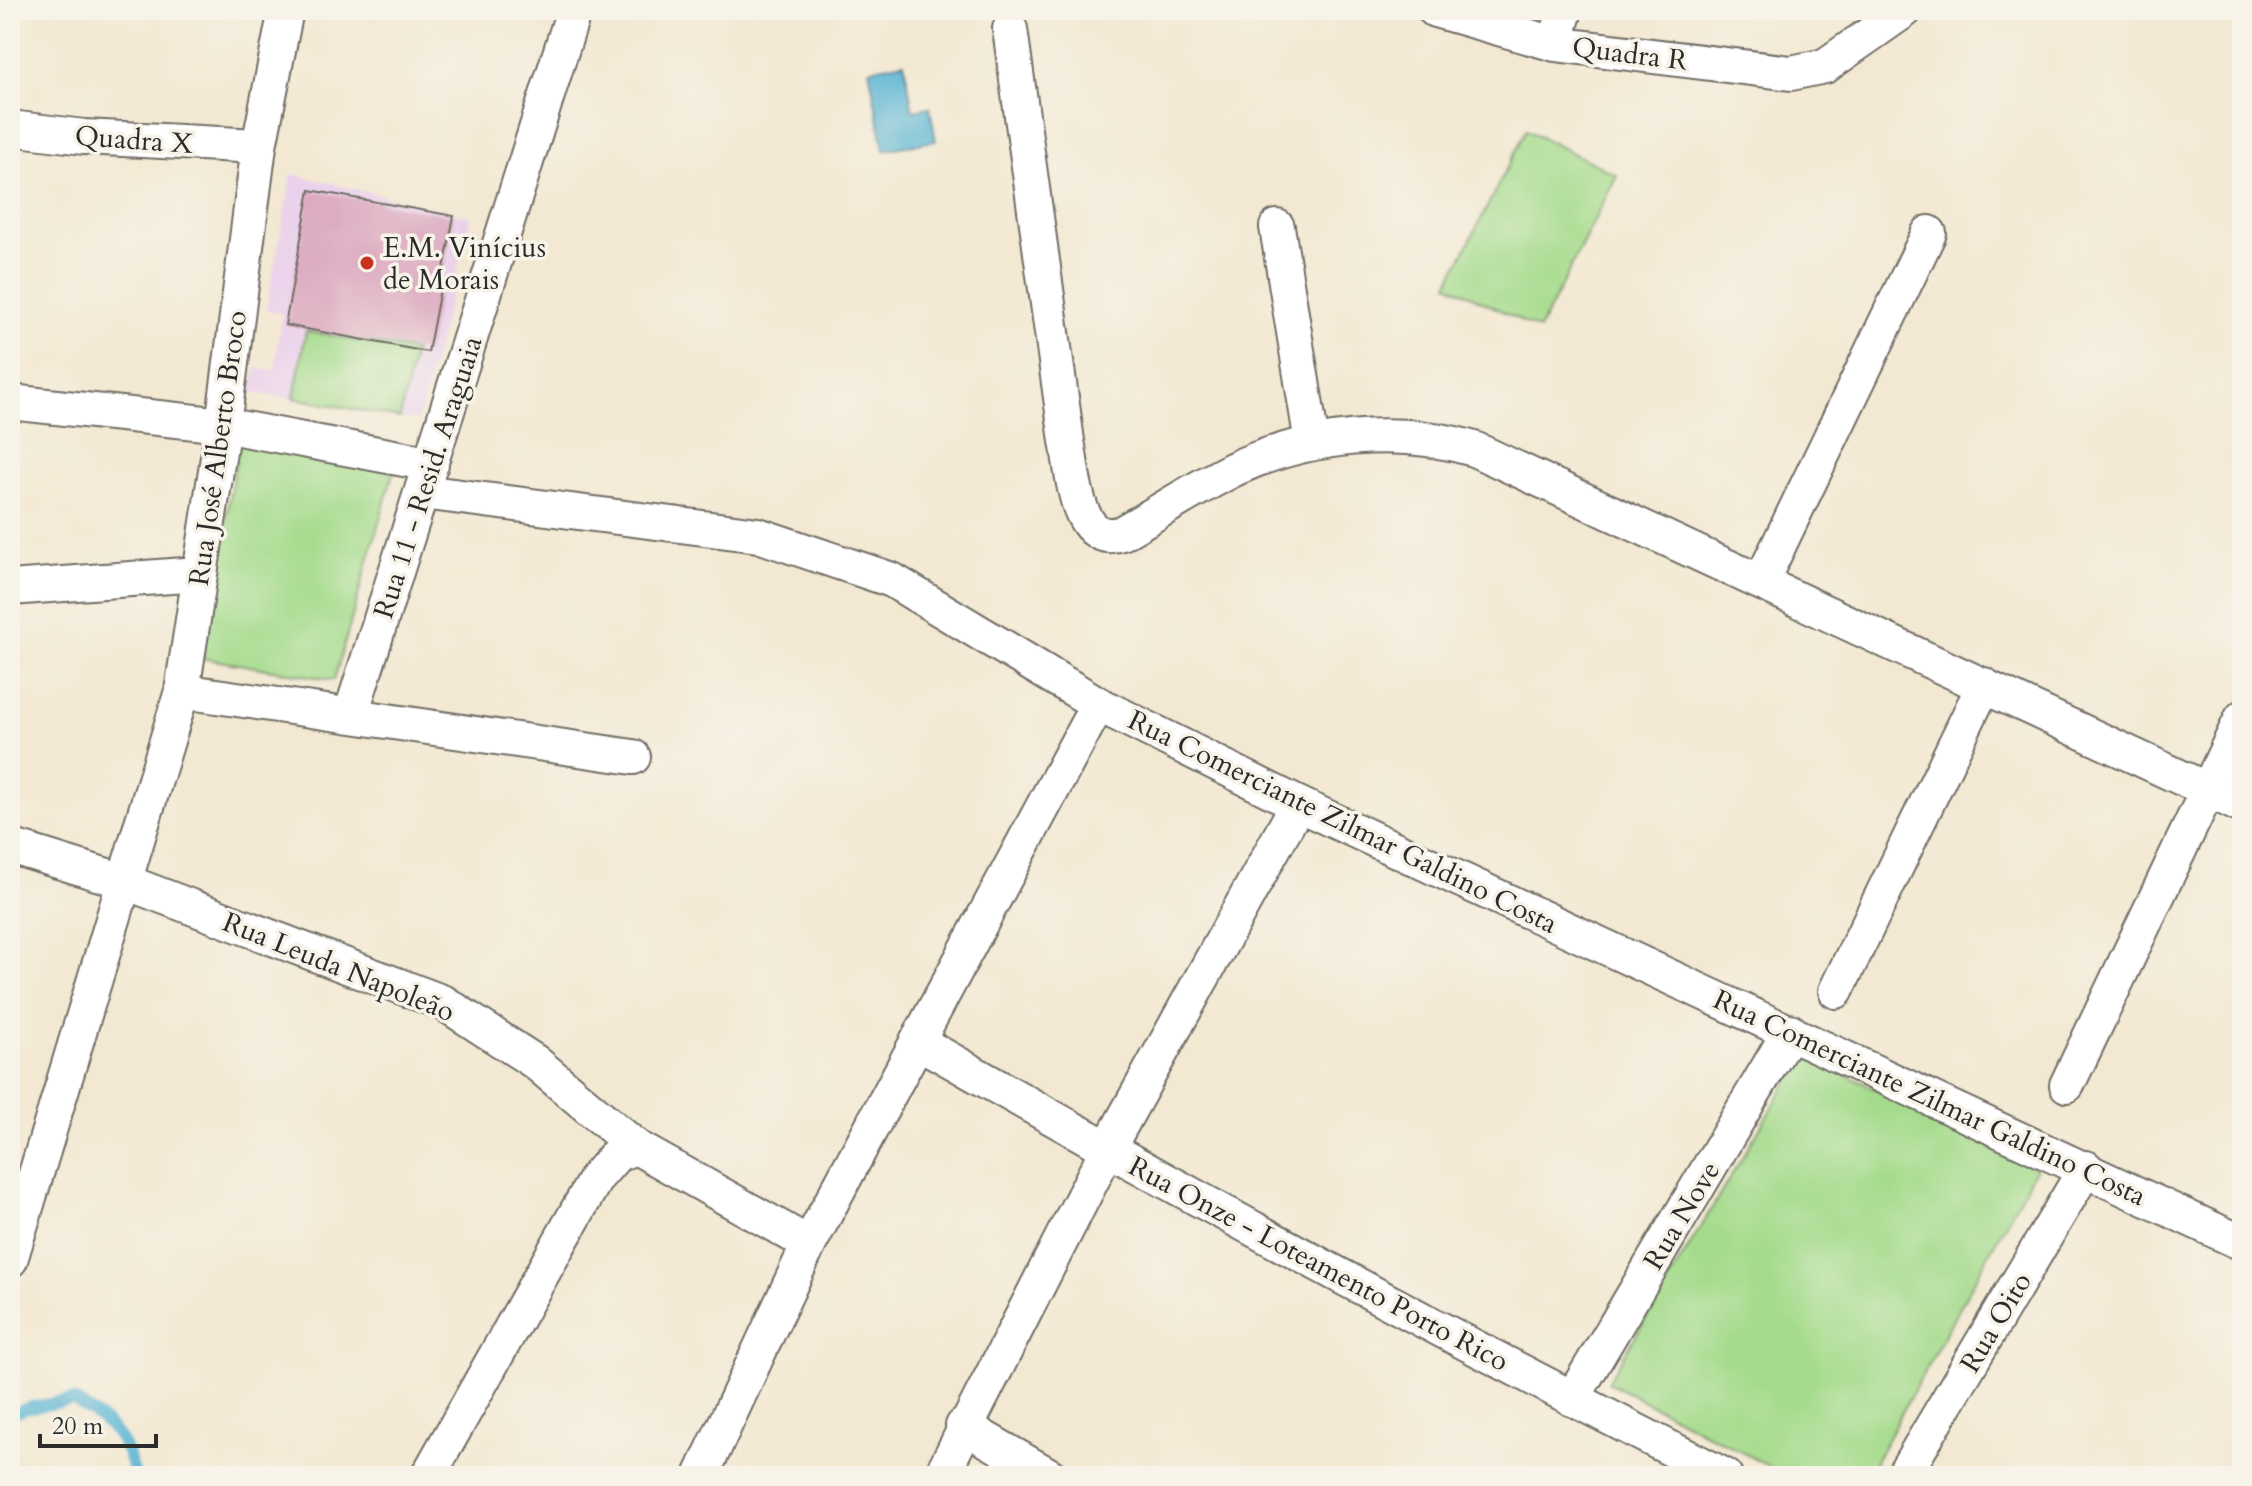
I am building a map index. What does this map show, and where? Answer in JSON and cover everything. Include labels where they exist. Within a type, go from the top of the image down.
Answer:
[{"type":"street","name":"Rua José Alberto Broco","points":[[10,1260],[182,691],[223,425],[259,146],[286,10]]},
{"type":"street","name":"Rua 11 - Resid. Araguaia","points":[[351,714],[574,10]]},
{"type":"street","name":"Quadra R","points":[[1435,10],[1555,44],[1806,72],[1842,55],[1905,10]]},
{"type":"street","points":[[1555,44],[1565,10]]},
{"type":"street","points":[[1010,29],[1067,441],[1086,521],[1099,533],[1111,537],[1235,469],[1312,443],[1415,435],[1435,437],[1474,449],[1762,580],[2242,806]]},
{"type":"street","name":"Quadra X","points":[[10,128],[84,137],[259,146]]},
{"type":"street","points":[[1277,227],[1312,443]]},
{"type":"street","points":[[1762,580],[1929,233]]},
{"type":"street","name":"Rua Comerciante Zilmar Galdino Costa","points":[[10,402],[223,425],[426,478],[723,529],[802,547],[892,580],[1098,704],[1298,804],[2242,1243]]},
{"type":"street","points":[[10,588],[198,574]]},
{"type":"street","points":[[1836,991],[1984,685]]},
{"type":"street","points":[[182,691],[633,757]]},
{"type":"street","points":[[701,1476],[809,1244],[1098,704]]},
{"type":"street","points":[[2067,1085],[2242,718]]},
{"type":"street","points":[[941,1476],[963,1426],[1107,1150],[1298,804]]},
{"type":"street","name":"Rua Leuda Napoleão","points":[[10,846],[123,881],[444,1003],[535,1062],[636,1147],[809,1244]]},
{"type":"street","name":"Rua Nove","points":[[1572,1399],[1790,1031]]},
{"type":"street","name":"Rua Onze - Loteamento Porto Rico","points":[[917,1041],[1107,1150],[1572,1399],[1725,1476]]},
{"type":"street","points":[[428,1476],[596,1178],[617,1154],[636,1147]]},
{"type":"street","name":"Rua Oito","points":[[1903,1476],[2086,1168]]},
{"type":"street","points":[[963,1426],[1050,1476]]},
{"type":"shaded area","name":"E.M. Vinícius de Morais","points":[[292,174],[471,217],[418,421],[251,392],[256,368],[275,370],[281,314],[266,309]]},
{"type":"green space","points":[[1526,130],[1617,175],[1539,330],[1448,284]]},
{"type":"green space","points":[[306,331],[414,351],[400,418],[294,398]]},
{"type":"green space","points":[[240,438],[396,463],[334,680],[201,658]]},
{"type":"green space","points":[[1804,1054],[2036,1168],[1867,1476],[1787,1476],[1608,1382]]},
{"type":"water","points":[[904,62],[913,110],[930,107],[936,141],[884,150],[869,69]]},
{"type":"building","points":[[310,190],[454,216],[428,352],[285,325]]},
{"type":"waterway","points":[[10,1415],[27,1408],[73,1400],[113,1430],[125,1449],[135,1476]]},
{"type":"place","name":"E.M. Vinícius de Morais","points":[[367,263]]}]
